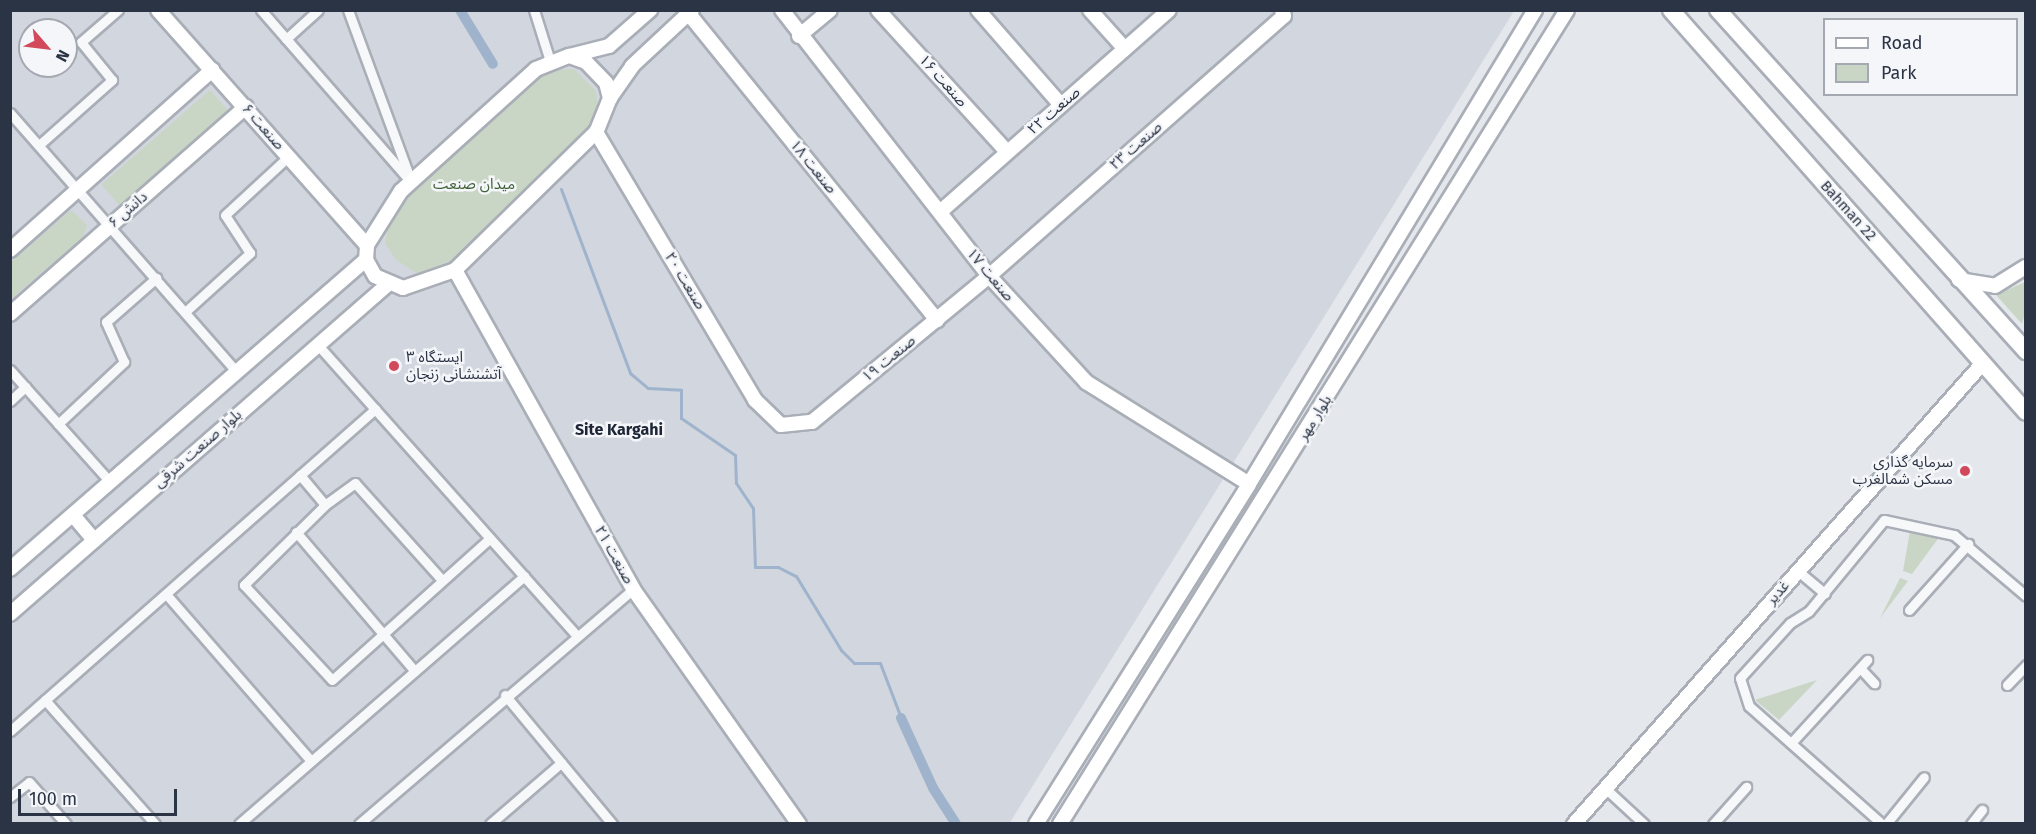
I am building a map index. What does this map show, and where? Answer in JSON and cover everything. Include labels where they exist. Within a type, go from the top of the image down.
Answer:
[{"type":"highway","name":"Bahman 22","points":[[1671,10],[2025,412]]},
{"type":"highway","points":[[1718,10],[1959,280],[2025,347]]},
{"type":"main road","name":"صنعت ۶","points":[[158,10],[367,245]]},
{"type":"main road","points":[[650,10],[609,46],[550,61],[507,93],[411,182],[381,216],[367,245],[366,260],[387,285],[422,285],[454,270],[596,132],[610,98],[632,66],[691,12]]},
{"type":"main road","name":"صنعت ۱۷","points":[[782,10],[799,36],[989,276],[1086,382],[1249,484]]},
{"type":"main road","points":[[799,36],[830,10]]},
{"type":"main road","name":"صنعت ۱۶","points":[[878,10],[1007,152]]},
{"type":"main road","points":[[978,10],[1061,105]]},
{"type":"main road","points":[[1090,10],[1125,49]]},
{"type":"main road","name":"صنعت ۲۲","points":[[940,212],[1169,10]]},
{"type":"main road","name":"بلوار مهر","points":[[1036,824],[1249,484],[1535,10]]},
{"type":"main road","name":"بلوار مهر","points":[[1060,824],[1567,10]]},
{"type":"main road","name":"صنعت ۱۸","points":[[691,12],[937,320]]},
{"type":"main road","name":"صنعت ۲۳","points":[[989,276],[1283,13]]},
{"type":"main road","points":[[569,56],[597,70],[610,98]]},
{"type":"main road","points":[[10,249],[212,70]]},
{"type":"main road","name":"دانش ۶","points":[[10,314],[246,107]]},
{"type":"main road","name":"صنعت ۲۰","points":[[596,132],[755,400],[781,425]]},
{"type":"main road","points":[[10,569],[366,260]]},
{"type":"main road","points":[[1959,280],[1995,286],[2025,267]]},
{"type":"main road","name":"صنعت ۲۱","points":[[454,270],[633,589],[799,824]]},
{"type":"main road","name":"صنعت ۱۹","points":[[781,425],[812,422],[989,276]]},
{"type":"main road","name":"بلوار صنعت شرقی","points":[[10,614],[387,285]]},
{"type":"main road","name":"غدیر","points":[[1574,824],[1983,363]]},
{"type":"main road","points":[[73,515],[94,540]]},
{"type":"street","points":[[39,145],[112,80],[81,42],[118,10]]},
{"type":"street","points":[[261,10],[411,182]]},
{"type":"street","points":[[286,39],[318,10]]},
{"type":"street","points":[[348,10],[411,182]]},
{"type":"street","points":[[534,10],[550,61]]},
{"type":"street","points":[[10,113],[237,372]]},
{"type":"street","points":[[185,312],[250,253],[225,215],[289,156]]},
{"type":"street","points":[[58,424],[124,362],[106,322],[156,278]]},
{"type":"street","points":[[317,344],[575,634]]},
{"type":"street","points":[[10,370],[110,482]]},
{"type":"street","points":[[10,401],[25,387]]},
{"type":"street","points":[[10,731],[375,409]]},
{"type":"street","points":[[300,475],[324,505]]},
{"type":"street","points":[[442,580],[355,483],[324,505],[245,580],[247,588],[332,680],[490,538]]},
{"type":"street","points":[[1924,777],[1884,824],[1749,706],[1740,678],[1825,594],[1884,520],[1908,520],[1954,534],[2025,596]]},
{"type":"street","points":[[296,532],[414,670]]},
{"type":"street","points":[[1909,610],[1968,544]]},
{"type":"street","points":[[1798,572],[1825,594]]},
{"type":"street","points":[[239,824],[524,576]]},
{"type":"street","points":[[359,824],[575,634],[633,589]]},
{"type":"street","points":[[166,594],[311,761]]},
{"type":"street","points":[[1791,743],[1867,660]]},
{"type":"street","points":[[2007,685],[2025,665]]},
{"type":"street","points":[[1860,668],[1874,683]]},
{"type":"street","points":[[505,696],[612,824]]},
{"type":"street","points":[[45,700],[155,824]]},
{"type":"street","points":[[490,824],[561,763]]},
{"type":"street","points":[[10,797],[29,782],[66,824]]},
{"type":"street","points":[[1713,824],[1746,787]]},
{"type":"street","points":[[1605,788],[1644,824]]},
{"type":"street","points":[[1971,824],[1982,810]]},
{"type":"shaded area","points":[[10,11],[1514,11],[1009,824],[11,823]]},
{"type":"green space","name":"میدان صنعت","points":[[574,69],[596,91],[598,111],[587,132],[460,257],[418,274],[396,260],[385,243],[389,221],[429,172],[544,70]]},
{"type":"green space","points":[[210,90],[229,112],[120,206],[101,184]]},
{"type":"green space","points":[[71,210],[87,225],[83,237],[11,299],[11,262]]},
{"type":"green space","points":[[2025,282],[2025,313],[2022,324],[1996,295]]},
{"type":"green space","points":[[1910,531],[1940,536],[1912,574],[1903,571]]},
{"type":"green space","points":[[1900,578],[1908,581],[1880,618]]},
{"type":"green space","points":[[1817,680],[1779,720],[1755,700]]},
{"type":"waterway","points":[[460,10],[493,64]]},
{"type":"waterway","points":[[561,189],[630,373],[648,388],[681,390],[681,418],[735,455],[736,483],[753,508],[755,567],[778,567],[796,576],[841,650],[854,663],[880,663],[901,718]]},
{"type":"waterway","points":[[901,718],[933,788],[956,824]]},
{"type":"place","name":"ایستگاه ۳ آتشنشانی زنجان","points":[[394,366]]},
{"type":"place","name":"سرمایه گذاری مسکن شمالغرب","points":[[1965,471]]},
{"type":"district","name":"Site Kargahi","points":[[619,430]]}]
